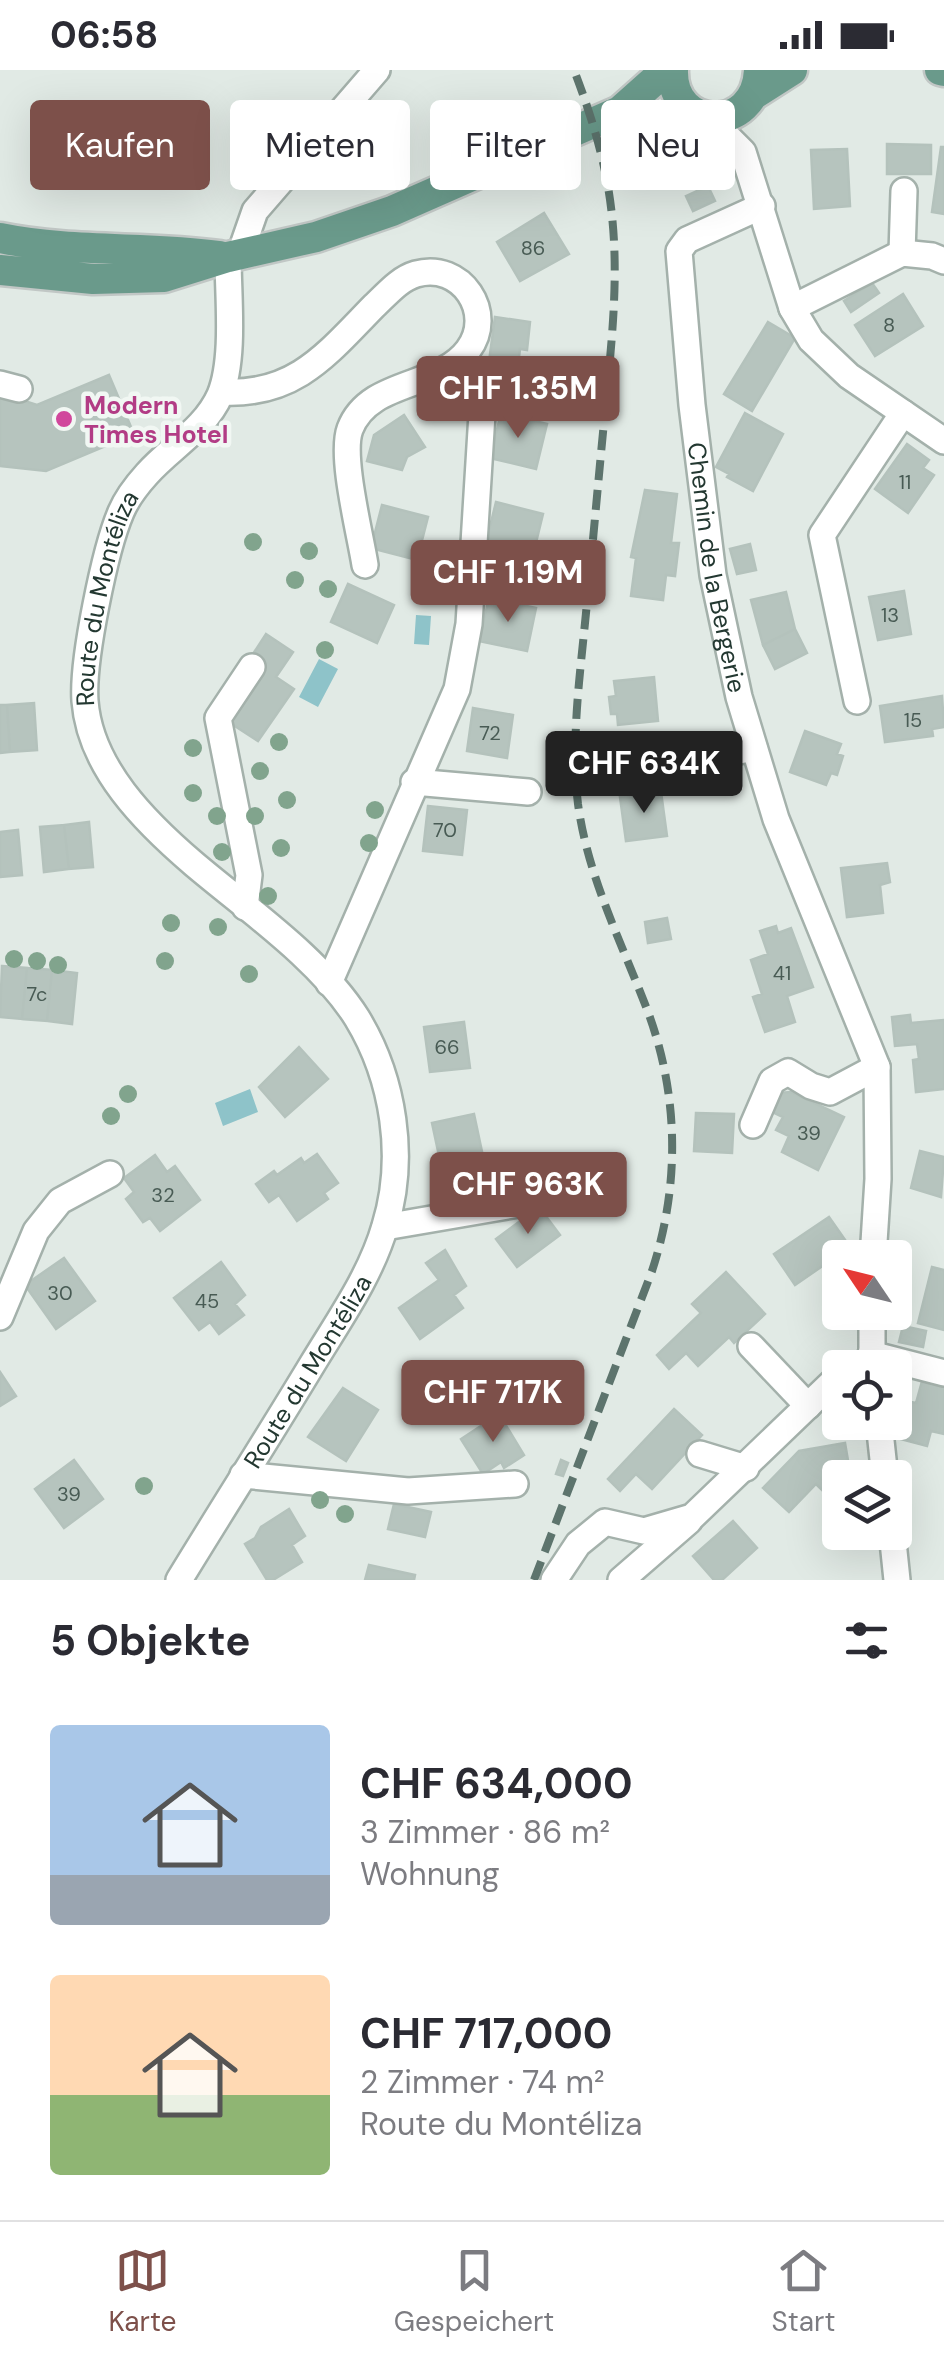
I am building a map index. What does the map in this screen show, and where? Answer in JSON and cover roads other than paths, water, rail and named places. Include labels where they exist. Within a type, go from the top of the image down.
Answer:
[{"type":"main road","points":[[633,100],[670,70],[677,95],[683,100]]},
{"type":"main road","points":[[735,110],[754,89],[792,70]]},
{"type":"main road","points":[[0,270],[50,277],[164,277],[316,238],[392,211],[601,119]]},
{"type":"main road","points":[[0,238],[78,249],[171,249],[234,256]]},
{"type":"street","points":[[365,564],[347,454],[350,427],[359,413],[380,396],[450,364],[468,350],[477,330],[478,310],[465,287],[451,276],[418,274],[388,292],[321,360],[299,376],[255,391],[222,392],[234,256],[255,211],[377,70]]},
{"type":"street","points":[[743,152],[754,89]]},
{"type":"street","points":[[735,145],[743,152],[762,206],[792,308],[811,340],[849,376],[944,441]]},
{"type":"street","points":[[902,253],[904,191]]},
{"type":"street","name":"Chemin de la Bergerie","points":[[762,206],[687,240],[679,250],[692,406],[713,574],[739,698],[776,819],[877,1067],[878,1161],[873,1240]]},
{"type":"street","points":[[792,308],[902,253],[944,261]]},
{"type":"street","name":"Route du Montéliza","points":[[178,1580],[354,1295],[385,1227],[397,1162],[388,1092],[356,1016],[329,984],[156,831],[132,804],[90,728],[85,704],[87,661],[112,538],[122,509],[149,471],[200,426],[222,392]]},
{"type":"street","points":[[856,701],[822,535],[902,413]]},
{"type":"street","points":[[329,984],[457,689],[469,624],[482,414]]},
{"type":"street","points":[[245,908],[249,875],[218,718],[252,667]]},
{"type":"street","points":[[622,774],[754,748]]},
{"type":"street","points":[[414,782],[528,792]]},
{"type":"street","points":[[753,1125],[772,1081],[788,1072],[830,1092],[877,1067]]},
{"type":"street","points":[[0,1318],[36,1231],[60,1200],[110,1174]]},
{"type":"street","points":[[385,1227],[565,1196]]},
{"type":"street","points":[[751,1346],[808,1406]]},
{"type":"street","points":[[912,1369],[944,1373]]},
{"type":"street","points":[[621,1580],[746,1468],[822,1392]]},
{"type":"street","points":[[700,1454],[746,1468]]},
{"type":"street","points":[[244,1475],[408,1491],[515,1484]]},
{"type":"street","points":[[554,1580],[578,1544],[606,1522],[644,1531],[692,1517]]},
{"type":"street","points":[[894,1550],[897,1580]]},
{"type":"water","points":[[416,615],[431,616],[429,645],[414,644]]},
{"type":"water","points":[[319,659],[338,669],[318,707],[299,697]]},
{"type":"water","points":[[250,1089],[258,1112],[223,1126],[215,1103]]},
{"type":"railway","points":[[534,1580],[652,1271],[668,1206],[672,1141],[666,1076],[658,1044],[598,884],[578,804],[577,714],[612,339],[615,265],[606,179],[593,124],[574,70]]},
{"type":"place","name":"Modern Times Hotel","points":[[64,419]]}]
